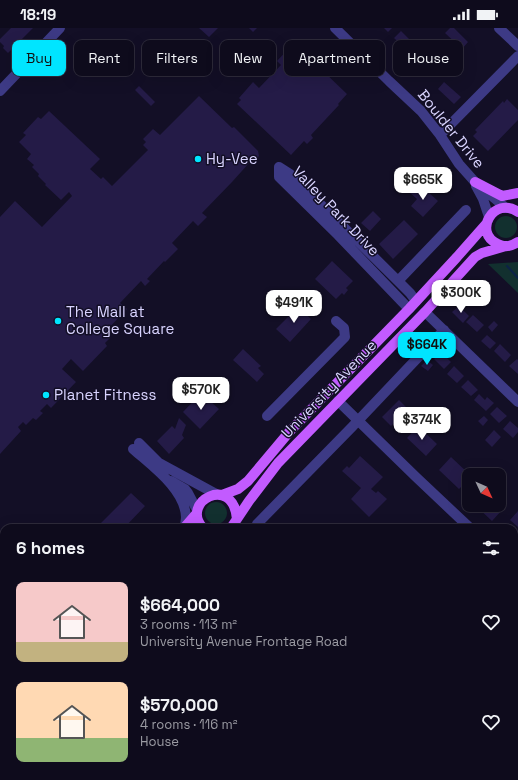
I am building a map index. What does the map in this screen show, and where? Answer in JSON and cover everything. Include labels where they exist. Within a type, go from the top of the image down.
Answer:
[{"type":"main road","points":[[475,182],[502,196],[518,193]]},
{"type":"main road","points":[[506,246],[500,246],[495,243],[491,239],[486,229],[488,220],[496,210],[500,208],[513,208]]},
{"type":"main road","name":"University Avenue","points":[[197,512],[200,503],[205,498],[210,495],[238,489],[248,481],[290,431],[413,305],[457,257],[488,220]]},
{"type":"main road","name":"University Avenue","points":[[235,524],[249,501],[278,464],[425,312],[475,257],[482,253],[518,242]]},
{"type":"main road","points":[[379,358],[386,341],[410,316],[413,305]]},
{"type":"main road","points":[[338,401],[338,391],[358,369],[370,350]]},
{"type":"main road","points":[[219,494],[230,499],[234,505],[236,512],[235,524]]},
{"type":"main road","points":[[187,524],[197,512]]},
{"type":"main road","points":[[197,512],[198,520],[200,524]]},
{"type":"street","points":[[0,91],[60,28]]},
{"type":"street","name":"Boulder Drive","points":[[335,28],[389,82],[421,111],[440,135],[459,164],[475,182],[513,208]]},
{"type":"street","points":[[499,28],[518,46]]},
{"type":"street","points":[[440,135],[518,56]]},
{"type":"street","name":"Valley Park Drive","points":[[279,167],[290,174],[410,293],[413,305],[279,177],[279,167]]},
{"type":"street","name":"Boulder Drive","points":[[475,182],[483,199],[488,220]]},
{"type":"street","points":[[398,281],[466,210]]},
{"type":"street","points":[[425,312],[518,402]]},
{"type":"street","points":[[267,416],[345,337],[344,328],[336,321]]},
{"type":"street","points":[[257,524],[444,330]]},
{"type":"street","points":[[338,401],[466,524]]},
{"type":"street","points":[[185,524],[186,517],[181,498],[136,446],[159,463],[219,494]]},
{"type":"street","points":[[163,476],[188,493],[197,512]]},
{"type":"green space","points":[[506,216],[514,219],[517,227],[514,235],[506,238],[498,235],[495,227],[498,219]]},
{"type":"green space","points":[[518,262],[518,293],[488,264]]},
{"type":"green space","points":[[216,502],[224,505],[227,513],[224,521],[216,524],[208,521],[205,513],[208,505]]},
{"type":"building","points":[[11,28],[33,28],[21,40],[12,40],[12,49],[8,53],[3,48],[4,46],[0,42],[0,39]]},
{"type":"building","points":[[199,28],[218,28],[209,37]]},
{"type":"building","points":[[249,28],[257,28],[253,32]]},
{"type":"building","points":[[384,28],[392,28],[388,32]]},
{"type":"building","points":[[450,28],[454,28],[468,42],[463,48],[463,40],[452,40],[445,33]]},
{"type":"building","points":[[401,31],[410,40],[396,40],[394,38]]},
{"type":"building","points":[[284,54],[284,76],[328,76],[347,94],[338,104],[339,105],[311,135],[313,138],[307,144],[304,141],[291,155],[237,104],[241,100],[239,98],[253,82],[259,88],[270,76],[276,76],[276,70],[281,65],[277,61]]},
{"type":"building","points":[[444,82],[461,97],[454,104],[438,89]]},
{"type":"building","points":[[139,86],[155,102],[151,106],[135,90]]},
{"type":"building","name":"The Mall at College Square","points":[[199,96],[258,151],[259,156],[253,162],[250,162],[202,213],[207,217],[198,226],[193,221],[172,243],[178,249],[147,279],[150,281],[145,286],[141,281],[120,303],[127,309],[104,333],[110,338],[105,343],[107,346],[83,371],[71,359],[62,369],[76,382],[51,408],[47,404],[40,411],[43,413],[36,420],[33,418],[26,425],[23,422],[18,427],[21,431],[0,454],[0,217],[15,201],[42,227],[72,196],[69,192],[61,200],[38,176],[39,174],[32,167],[34,165],[27,159],[31,154],[19,142],[26,135],[23,133],[38,117],[41,119],[49,111],[100,159],[90,169],[101,179],[103,177],[112,186],[148,150],[143,145],[146,142],[143,139],[153,129],[160,135]]},
{"type":"building","points":[[507,99],[518,110],[518,120],[488,151],[473,136],[477,132],[475,130],[503,101],[504,103]]},
{"type":"building","points":[[415,185],[424,193],[426,190],[438,201],[423,217],[411,206],[417,199],[409,192]]},
{"type":"building","points":[[373,211],[381,219],[370,231],[361,223]]},
{"type":"building","points":[[404,220],[418,234],[393,259],[379,244]]},
{"type":"building","points":[[332,261],[353,281],[346,288],[348,290],[344,295],[342,293],[336,299],[315,279]]},
{"type":"building","points":[[487,286],[491,290],[487,293],[483,290]]},
{"type":"building","points":[[459,306],[469,316],[463,323],[452,312]]},
{"type":"building","points":[[298,307],[311,319],[290,342],[276,329]]},
{"type":"building","points":[[473,315],[484,325],[477,332],[466,322]]},
{"type":"building","points":[[494,321],[498,325],[492,332],[488,327]]},
{"type":"building","points":[[487,335],[496,343],[490,349],[481,341]]},
{"type":"building","points":[[500,344],[511,355],[505,362],[494,351]]},
{"type":"building","points":[[243,349],[261,366],[258,368],[264,374],[257,382],[233,360]]},
{"type":"building","points":[[441,352],[451,362],[444,369],[434,359]]},
{"type":"building","points":[[517,359],[518,360],[518,374],[509,366]]},
{"type":"building","points":[[427,360],[433,365],[428,371],[421,366]]},
{"type":"building","points":[[454,366],[464,376],[457,383],[447,374]]},
{"type":"building","points":[[468,380],[478,390],[471,396],[461,387]]},
{"type":"building","points":[[201,393],[219,409],[200,429],[183,412]]},
{"type":"building","points":[[479,394],[485,400],[487,397],[494,403],[486,411],[474,400]]},
{"type":"building","points":[[399,400],[408,409],[391,426],[382,417]]},
{"type":"building","points":[[497,407],[507,416],[499,423],[490,414]]},
{"type":"building","points":[[484,416],[488,420],[483,426],[478,421]]},
{"type":"building","points":[[179,418],[186,425],[182,435],[184,438],[169,454],[157,441],[172,426],[175,429]]},
{"type":"building","points":[[510,421],[518,428],[518,432],[513,438],[503,429]]},
{"type":"building","points":[[418,426],[437,444],[426,456],[407,438]]},
{"type":"building","points":[[494,430],[501,437],[492,447],[485,440]]},
{"type":"building","points":[[360,456],[383,477],[371,489],[376,493],[378,491],[387,499],[369,517],[351,499],[361,488],[342,471],[347,466],[349,468]]},
{"type":"building","points":[[451,457],[463,468],[462,486],[459,489],[439,470]]},
{"type":"building","points":[[131,493],[145,506],[128,524],[100,524]]},
{"type":"building","points":[[518,511],[518,524],[515,524],[510,520]]},
{"type":"building","points":[[482,512],[500,512],[492,521]]},
{"type":"waterway","points":[[507,266],[518,278]]},
{"type":"place","name":"Hy-Vee","points":[[198,159]]},
{"type":"place","name":"The Mall at College Square","points":[[58,321]]},
{"type":"place","name":"Planet Fitness","points":[[46,395]]}]
